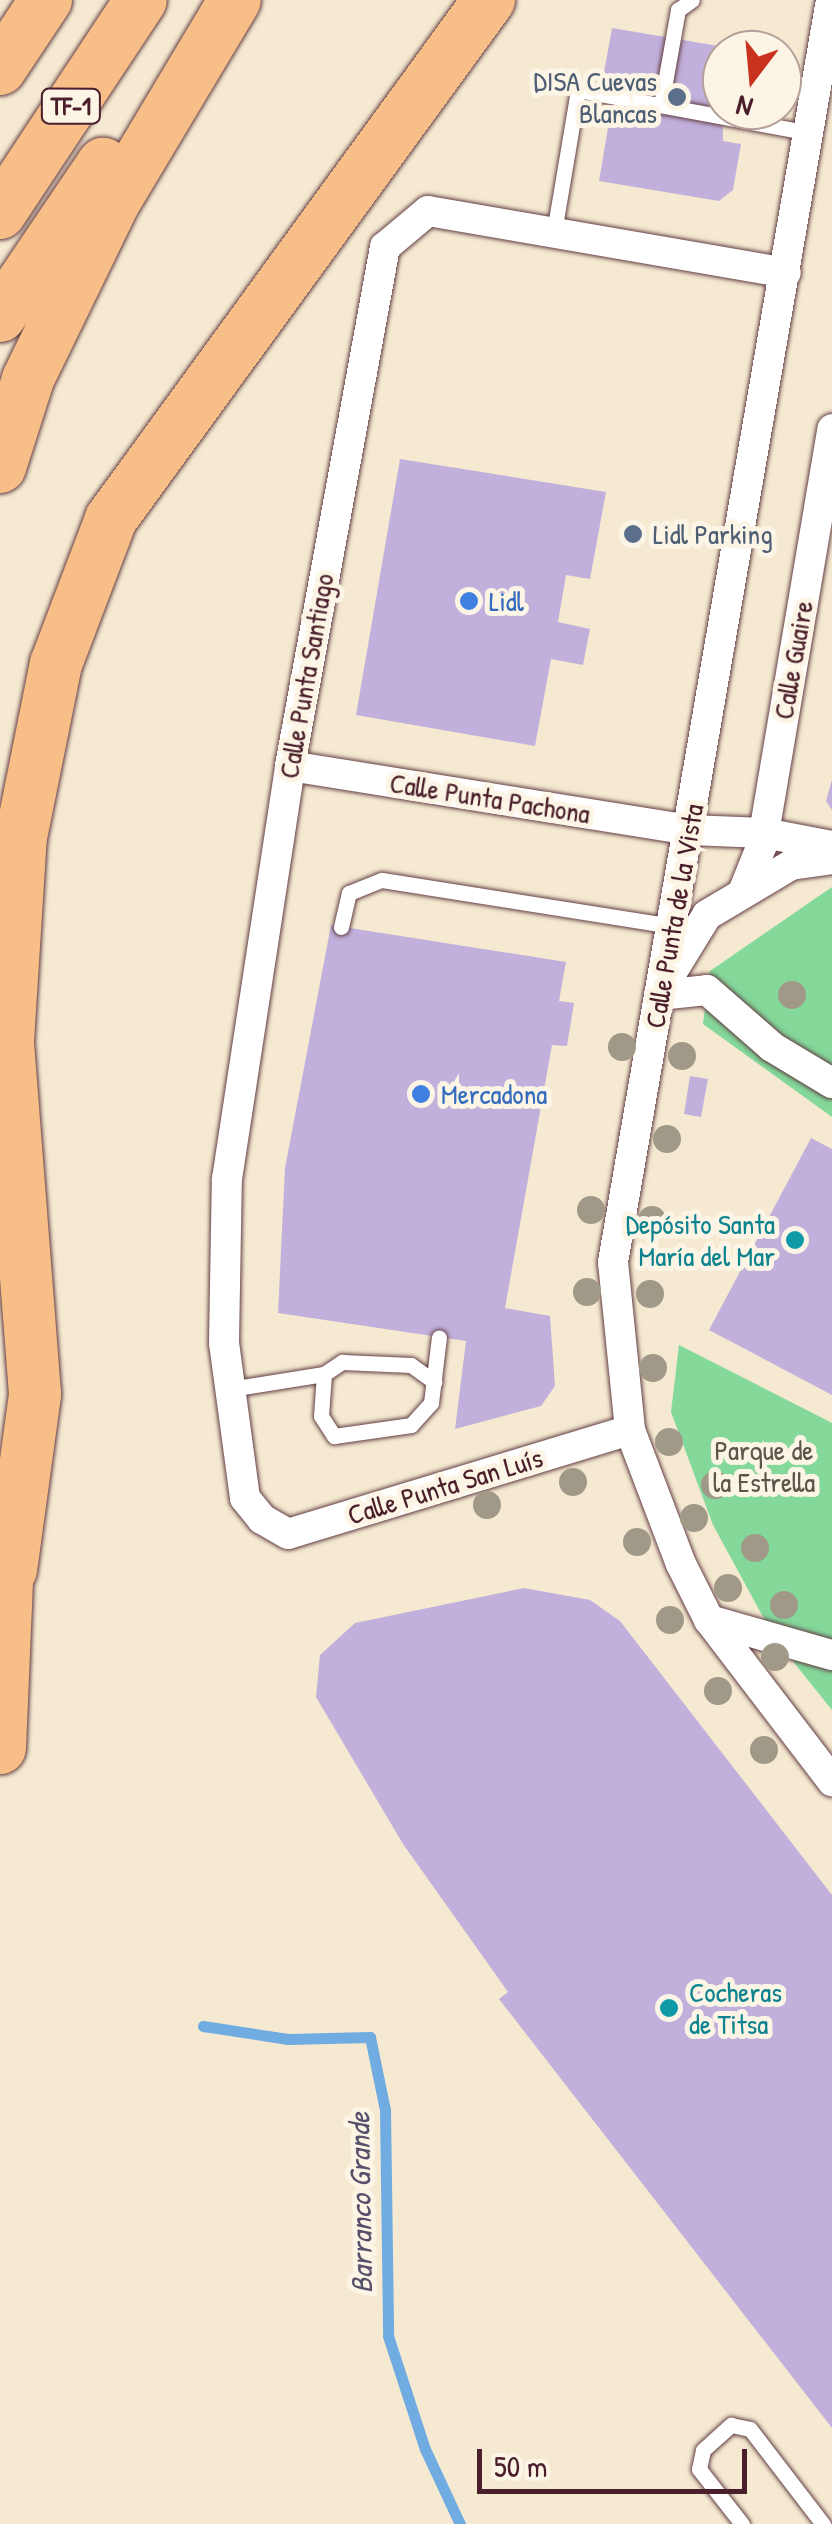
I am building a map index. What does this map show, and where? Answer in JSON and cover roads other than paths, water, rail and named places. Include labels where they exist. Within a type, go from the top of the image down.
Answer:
[{"type":"highway","points":[[0,69],[46,0]]},
{"type":"highway","name":"TF-1","points":[[0,213],[141,0]]},
{"type":"highway","points":[[0,316],[176,55],[235,0]]},
{"type":"highway","points":[[0,467],[28,378],[114,202],[235,0]]},
{"type":"highway","points":[[0,1748],[11,1570],[35,1394],[8,1041],[22,837],[56,664],[111,520],[489,0]]},
{"type":"highway","points":[[0,1440],[11,1570]]},
{"type":"street","name":"Calle Punta de la Vista","points":[[831,0],[613,1262],[630,1430],[710,1620],[832,1781]]},
{"type":"street","name":"Calle Punta Santiago","points":[[262,1519],[245,1498],[224,1344],[227,1179],[290,766],[385,246],[428,211],[786,273]]},
{"type":"street","name":"Calle Guaire","points":[[743,892],[764,833],[831,442]]},
{"type":"street","name":"Calle Punta Pachona","points":[[290,766],[690,830],[764,833],[832,846]]},
{"type":"street","points":[[659,995],[706,915],[790,865],[832,859]]},
{"type":"street","points":[[682,875],[710,893],[743,892]]},
{"type":"street","points":[[659,995],[706,990],[772,1047],[832,1083]]},
{"type":"street","name":"Calle Punta San Luís","points":[[262,1519],[288,1534],[630,1430]]},
{"type":"street","points":[[710,1620],[832,1655]]},
{"type":"lane","points":[[661,105],[678,10],[692,0]]},
{"type":"lane","points":[[554,232],[578,90],[809,133]]},
{"type":"lane","points":[[341,926],[349,893],[382,880],[672,926]]},
{"type":"lane","points":[[324,1374],[323,1424],[342,1439],[420,1420],[434,1382],[439,1338]]},
{"type":"lane","points":[[230,1389],[324,1374],[342,1362],[411,1364],[434,1382]]},
{"type":"lane","points":[[742,2524],[699,2469],[703,2450],[731,2425],[750,2429],[824,2524]]},
{"type":"waterway","name":"Barranco Grande","points":[[203,2026],[288,2039],[370,2037],[385,2110],[388,2336],[425,2449],[460,2524]]},
{"type":"place","name":"DISA Cuevas Blancas","points":[[677,97]]},
{"type":"place","name":"Lidl Parking","points":[[633,534]]},
{"type":"place","name":"Lidl","points":[[469,601]]},
{"type":"place","name":"Mercadona","points":[[421,1094]]},
{"type":"place","name":"Depósito Santa María del Mar","points":[[795,1240]]},
{"type":"place","name":"Cocheras de Titsa","points":[[669,2008]]},
{"type":"park label","name":"Parque de la Estrella","points":[[764,1466]]}]
